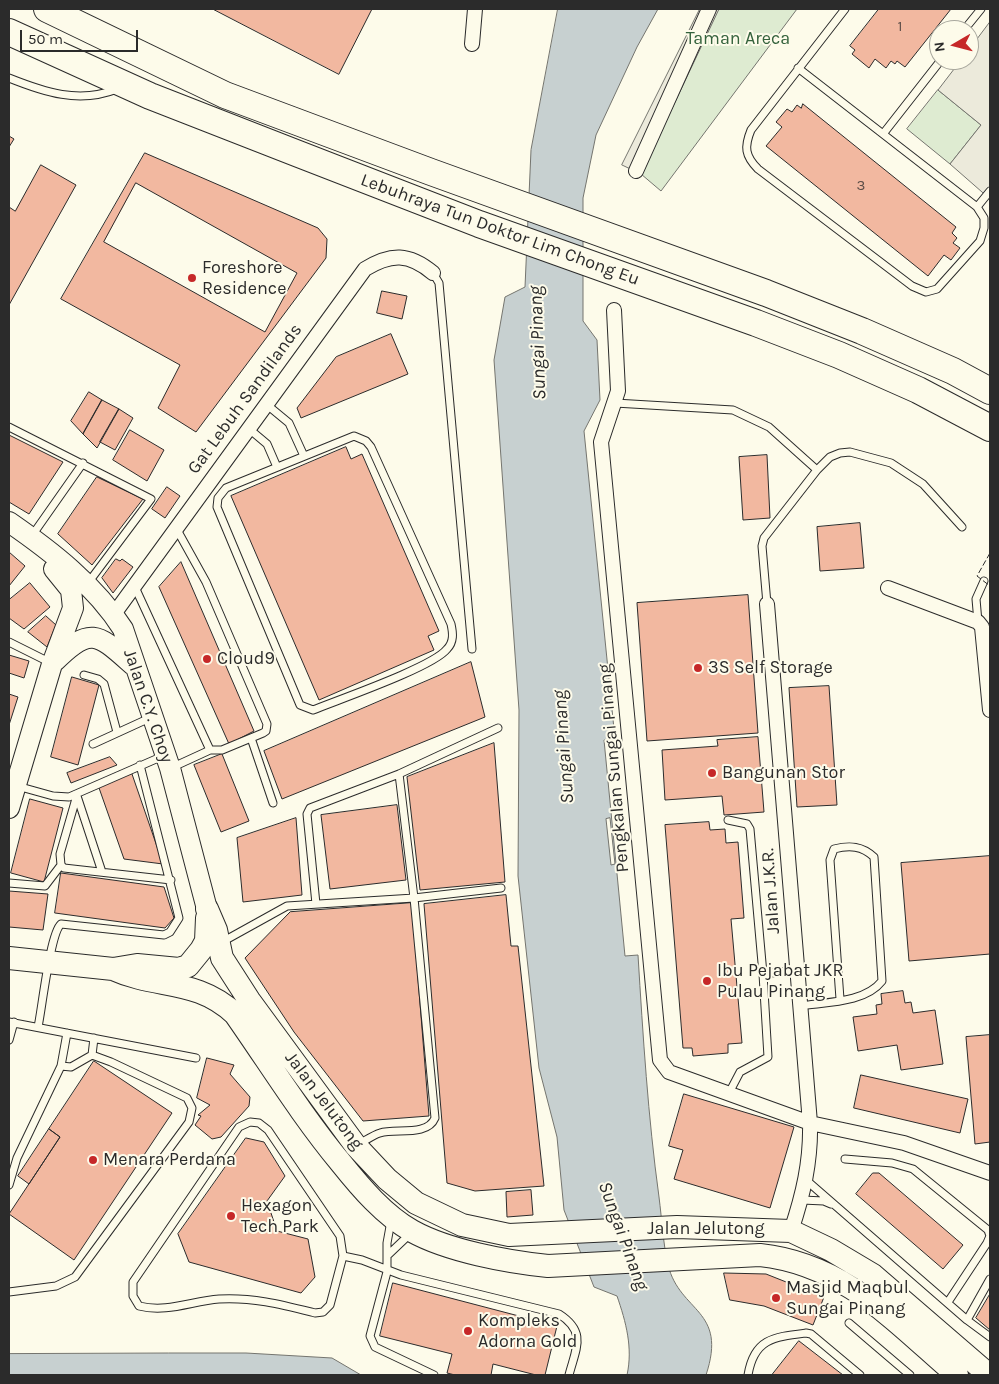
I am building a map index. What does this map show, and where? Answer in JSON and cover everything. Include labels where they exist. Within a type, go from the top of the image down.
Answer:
[{"type":"highway","name":"Lebuhraya Tun Doktor Lim Chong Eu","points":[[47,9],[225,95],[431,172],[766,293],[862,331],[953,371],[990,391]]},
{"type":"highway","name":"Lebuhraya Tun Doktor Lim Chong Eu","points":[[9,32],[150,96],[479,224],[756,323],[839,355],[918,390],[990,428]]},
{"type":"main road","name":"Jalan Jelutong","points":[[208,909],[216,930],[222,958],[233,977],[333,1117],[356,1146],[387,1179],[416,1203],[462,1225],[509,1235],[676,1227],[792,1231],[831,1250],[873,1275],[989,1375]]},
{"type":"main road","points":[[9,958],[113,969],[137,965],[179,969],[188,966],[197,958],[206,941],[208,909]]},
{"type":"main road","name":"Jalan Jelutong","points":[[113,969],[130,977],[193,988],[222,1001],[235,1014],[313,1128],[372,1198],[413,1231],[471,1252],[514,1262],[548,1266],[760,1255],[782,1258],[808,1265],[850,1286],[956,1375]]},
{"type":"street","points":[[472,44],[475,9]]},
{"type":"street","points":[[636,171],[709,9]]},
{"type":"street","name":"Gat Lebuh Sandilands","points":[[114,614],[265,403],[364,269],[377,262],[399,257],[419,261],[433,273]]},
{"type":"street","name":"Pengkalan Sungai Pinang","points":[[614,310],[618,391],[601,442],[660,1060],[669,1072],[810,1123],[904,1143],[990,1173]]},
{"type":"street","name":"Jalan C.Y. Choy","points":[[9,522],[46,547],[114,614],[123,629],[134,667],[168,761],[208,909]]},
{"type":"street","name":"Jalan C.Y. Choy","points":[[9,808],[13,784],[52,664],[73,608],[71,590],[40,555],[31,537]]},
{"type":"street","points":[[888,588],[983,630],[990,710]]},
{"type":"street","name":"Jalan J.K.R.","points":[[767,604],[810,1123],[810,1149],[806,1180],[792,1231]]},
{"type":"street","points":[[52,664],[74,642],[90,637],[108,642],[134,667]]},
{"type":"lane","points":[[798,68],[977,207],[984,218],[984,228],[980,241],[937,289],[926,292],[912,286],[758,170],[747,154],[745,144],[750,130],[798,68],[845,9]]},
{"type":"lane","points":[[972,20],[981,9]]},
{"type":"lane","points":[[883,134],[933,70]]},
{"type":"lane","points":[[9,78],[54,95],[109,92],[126,86]]},
{"type":"lane","points":[[977,207],[990,192]]},
{"type":"lane","points":[[433,273],[439,283],[472,648]]},
{"type":"lane","points":[[265,403],[289,424],[304,456]]},
{"type":"lane","points":[[615,403],[733,410],[769,427],[817,470],[830,457],[850,452],[891,463],[923,484],[962,527]]},
{"type":"lane","points":[[9,427],[151,500],[86,586]]},
{"type":"lane","points":[[248,427],[267,444],[278,467]]},
{"type":"lane","points":[[354,436],[366,441],[451,624],[453,634],[447,651],[424,664],[313,710],[300,705],[217,507],[218,498],[226,488],[304,456],[354,436]]},
{"type":"lane","points":[[31,537],[83,464]]},
{"type":"lane","name":"Jalan J.K.R.","points":[[767,604],[762,546],[764,538],[817,470]]},
{"type":"lane","points":[[9,883],[45,886],[61,865],[60,854],[77,795],[83,790],[140,765],[168,761],[210,750],[222,750],[266,731],[267,724],[206,582],[176,528]]},
{"type":"lane","points":[[983,630],[976,599],[984,581]]},
{"type":"lane","points":[[134,585],[210,750]]},
{"type":"lane","points":[[9,642],[52,664]]},
{"type":"lane","points":[[84,675],[98,679],[104,684],[116,732]]},
{"type":"lane","points":[[93,744],[152,717]]},
{"type":"lane","points":[[316,904],[308,811],[310,808],[398,774],[498,728]]},
{"type":"lane","points":[[251,738],[273,803]]},
{"type":"lane","points":[[38,1027],[49,963],[57,929],[61,924],[156,935],[170,932],[179,918],[171,880],[140,765]]},
{"type":"lane","points":[[356,1146],[379,1133],[425,1128],[433,1123],[436,1118],[414,898],[398,774]]},
{"type":"lane","points":[[13,784],[53,796],[77,795]]},
{"type":"lane","points":[[77,795],[102,872]]},
{"type":"lane","points":[[728,820],[745,823],[750,829],[763,974],[768,1057],[740,1072],[729,1093]]},
{"type":"lane","points":[[800,1006],[840,1000],[867,994],[875,990],[882,980],[874,857],[865,849],[846,846],[834,849],[830,860],[840,1000]]},
{"type":"lane","points":[[61,865],[64,868],[171,880]]},
{"type":"lane","points":[[218,944],[280,908],[414,898],[501,888]]},
{"type":"lane","points":[[763,974],[796,970]]},
{"type":"lane","points":[[9,1040],[11,1022],[196,1058]]},
{"type":"lane","points":[[9,1185],[17,1158],[60,1066],[67,1033]]},
{"type":"lane","points":[[92,1056],[94,1038]]},
{"type":"lane","points":[[9,1292],[56,1286],[75,1278],[189,1122],[192,1108],[187,1098],[112,1062],[92,1056],[72,1067],[60,1066]]},
{"type":"lane","points":[[250,1122],[259,1123],[268,1130],[340,1236],[343,1256],[330,1305],[323,1312],[315,1313],[263,1300],[219,1299],[155,1310],[139,1306],[132,1296],[134,1282],[239,1127],[250,1122]]},
{"type":"lane","points":[[845,1159],[892,1163],[913,1170],[988,1230],[990,1236],[948,1302]]},
{"type":"lane","points":[[806,1180],[967,1320],[990,1337]]},
{"type":"lane","points":[[802,1200],[824,1201],[836,1206]]},
{"type":"lane","points":[[392,1216],[387,1243],[389,1254],[387,1272],[370,1336],[371,1343],[375,1347],[434,1375]]},
{"type":"lane","points":[[389,1254],[413,1231]]},
{"type":"lane","points":[[343,1256],[362,1260],[387,1272],[559,1314],[570,1321],[577,1329],[578,1341],[569,1375]]},
{"type":"lane","points":[[967,1320],[990,1279]]},
{"type":"lane","points":[[849,1322],[910,1375]]},
{"type":"lane","points":[[748,1375],[750,1361],[761,1344],[766,1341],[806,1333],[811,1334],[860,1375]]},
{"type":"green space","name":"Taman Areca","points":[[719,9],[797,9],[661,191],[641,174]]},
{"type":"green space","points":[[938,90],[981,125],[950,164],[907,129]]},
{"type":"shaded area","points":[[700,9],[719,9],[641,174],[622,165]]},
{"type":"shaded area","points":[[990,22],[990,199],[950,164],[981,125],[938,90],[953,70],[979,70],[979,37]]},
{"type":"water","name":"Sungai Pinang","points":[[558,9],[658,9],[637,47],[596,135],[583,198],[583,321],[597,340],[600,400],[584,431],[615,739],[604,740],[625,956],[638,955],[649,1107],[666,1257],[674,1281],[707,1324],[711,1337],[711,1353],[706,1375],[627,1375],[629,1365],[628,1335],[617,1296],[594,1287],[564,1210],[557,1137],[539,1068],[518,876],[519,710],[494,360],[505,297],[525,287],[531,150]]},
{"type":"water","points":[[246,1353],[332,1358],[361,1375],[9,1375],[9,1354]]},
{"type":"pier","points":[[610,818],[615,864],[611,865],[606,819]]},
{"type":"building","points":[[213,9],[372,9],[339,74]]},
{"type":"building","points":[[879,9],[951,9],[942,20],[929,20],[929,37],[905,67],[897,61],[895,64],[891,61],[886,68],[875,59],[869,68],[852,54],[855,50],[850,46]]},
{"type":"building","points":[[803,104],[956,227],[952,233],[957,238],[953,243],[960,248],[951,260],[944,255],[928,276],[766,146],[782,127],[776,122],[787,109],[792,112],[797,105],[801,108]]},
{"type":"building","points":[[9,136],[14,139],[9,147]]},
{"type":"building","name":"Foreshore Residence","points":[[145,153],[318,228],[327,239],[326,258],[196,432],[158,408],[180,365],[61,299]]},
{"type":"building","points":[[41,165],[76,185],[9,305],[9,207],[15,211]]},
{"type":"building","points":[[136,183],[297,273],[265,332],[104,242]]},
{"type":"building","points":[[382,291],[407,296],[402,319],[377,313]]},
{"type":"building","points":[[391,334],[408,374],[301,418],[297,408],[336,357]]},
{"type":"building","points":[[89,392],[102,400],[83,434],[71,421]]},
{"type":"building","points":[[102,400],[119,409],[97,448],[83,434]]},
{"type":"building","points":[[119,409],[133,418],[115,450],[100,442]]},
{"type":"building","points":[[130,430],[164,450],[147,481],[113,460]]},
{"type":"building","points":[[9,435],[63,462],[29,514],[9,502]]},
{"type":"building","points":[[346,447],[351,459],[362,454],[439,631],[428,636],[434,650],[319,700],[231,496]]},
{"type":"building","points":[[767,455],[770,518],[743,520],[739,457]]},
{"type":"building","points":[[97,477],[143,499],[92,565],[58,534]]},
{"type":"building","points":[[167,487],[180,496],[165,518],[152,509]]},
{"type":"building","points":[[860,523],[864,568],[820,571],[817,527]]},
{"type":"building","points":[[9,552],[25,566],[9,586]]},
{"type":"building","points":[[116,559],[120,561],[122,559],[133,567],[113,593],[102,578]]},
{"type":"building","name":"Cloud9","points":[[181,562],[254,731],[229,744],[159,587]]},
{"type":"building","points":[[30,583],[50,607],[24,629],[9,618],[9,600]]},
{"type":"building","name":"3S Self Storage","points":[[748,595],[758,733],[647,741],[637,603]]},
{"type":"building","points":[[46,616],[56,625],[47,647],[28,632]]},
{"type":"building","points":[[9,655],[29,661],[24,678],[9,673]]},
{"type":"building","points":[[471,662],[485,717],[282,799],[264,751]]},
{"type":"building","points":[[72,677],[99,685],[78,765],[51,757]]},
{"type":"building","points":[[829,686],[837,805],[797,807],[789,688]]},
{"type":"building","points":[[9,694],[18,697],[9,725]]},
{"type":"building","name":"Bangunan Stor","points":[[758,737],[764,812],[724,815],[722,796],[665,800],[662,750],[718,746],[717,740]]},
{"type":"building","points":[[494,743],[505,882],[420,890],[407,777]]},
{"type":"building","points":[[222,754],[249,821],[221,832],[194,765]]},
{"type":"building","points":[[110,757],[117,765],[71,783],[67,773]]},
{"type":"building","points":[[132,774],[163,864],[124,859],[98,785]]},
{"type":"building","points":[[30,799],[63,808],[44,882],[11,873]]},
{"type":"building","points":[[397,805],[406,880],[330,889],[321,815]]},
{"type":"building","points":[[296,818],[302,895],[243,902],[237,838]]},
{"type":"building","name":"Ibu Pejabat JKR Pulau Pinang","points":[[709,822],[710,830],[725,829],[726,843],[738,842],[744,918],[731,919],[742,1043],[728,1044],[728,1053],[693,1056],[692,1048],[683,1048],[665,825]]},
{"type":"building","points":[[990,856],[990,954],[909,961],[901,863]]},
{"type":"building","points":[[61,873],[164,887],[174,918],[165,928],[55,913]]},
{"type":"building","points":[[9,891],[48,894],[43,930],[9,927]]},
{"type":"building","points":[[506,895],[511,946],[518,946],[544,1186],[475,1191],[447,1183],[424,904]]},
{"type":"building","points":[[412,903],[429,1116],[363,1121],[294,1032],[245,958],[290,912]]},
{"type":"building","points":[[903,991],[905,1003],[911,1002],[913,1013],[935,1010],[943,1064],[901,1070],[897,1045],[858,1051],[853,1017],[877,1014],[876,1005],[882,1004],[881,994]]},
{"type":"building","points":[[990,1035],[990,1142],[975,1144],[966,1037]]},
{"type":"building","points":[[207,1058],[234,1065],[230,1074],[250,1097],[249,1106],[221,1137],[212,1139],[195,1125],[201,1116],[198,1115],[210,1105],[197,1098]]},
{"type":"building","name":"Menara Perdana","points":[[94,1061],[172,1113],[74,1260],[9,1214],[60,1137],[49,1129]]},
{"type":"building","points":[[861,1075],[968,1099],[960,1133],[854,1108]]},
{"type":"building","points":[[684,1094],[794,1127],[770,1208],[674,1179],[683,1150],[669,1146]]},
{"type":"building","points":[[49,1129],[60,1137],[29,1184],[18,1176]]},
{"type":"building","name":"Hexagon Tech Park","points":[[246,1138],[264,1142],[285,1176],[267,1201],[277,1231],[308,1239],[315,1277],[301,1293],[189,1262],[178,1234]]},
{"type":"building","points":[[873,1173],[879,1173],[963,1245],[943,1269],[856,1194]]},
{"type":"building","points":[[531,1190],[533,1215],[507,1217],[506,1192]]},
{"type":"building","name":"Masjid Maqbul Sungai Pinang","points":[[724,1273],[766,1274],[824,1297],[813,1325],[764,1306],[730,1300]]},
{"type":"building","name":"Kompleks Adorna Gold","points":[[393,1283],[557,1326],[545,1375],[536,1375],[493,1364],[491,1375],[455,1375],[447,1373],[452,1354],[380,1336]]},
{"type":"building","points":[[990,1294],[990,1330],[976,1318]]},
{"type":"building","points":[[799,1341],[843,1375],[772,1375]]},
{"type":"fence","points":[[990,553],[977,576],[990,586]]},
{"type":"place","name":"Foreshore Residence","points":[[192,278]]},
{"type":"place","name":"Cloud9","points":[[207,659]]},
{"type":"place","name":"3S Self Storage","points":[[698,668]]},
{"type":"place","name":"Bangunan Stor","points":[[712,773]]},
{"type":"place","name":"Ibu Pejabat JKR Pulau Pinang","points":[[707,981]]},
{"type":"place","name":"Menara Perdana","points":[[93,1160]]},
{"type":"place","name":"Hexagon Tech Park","points":[[231,1216]]},
{"type":"place","name":"Masjid Maqbul Sungai Pinang","points":[[776,1298]]},
{"type":"place","name":"Kompleks Adorna Gold","points":[[468,1331]]}]
